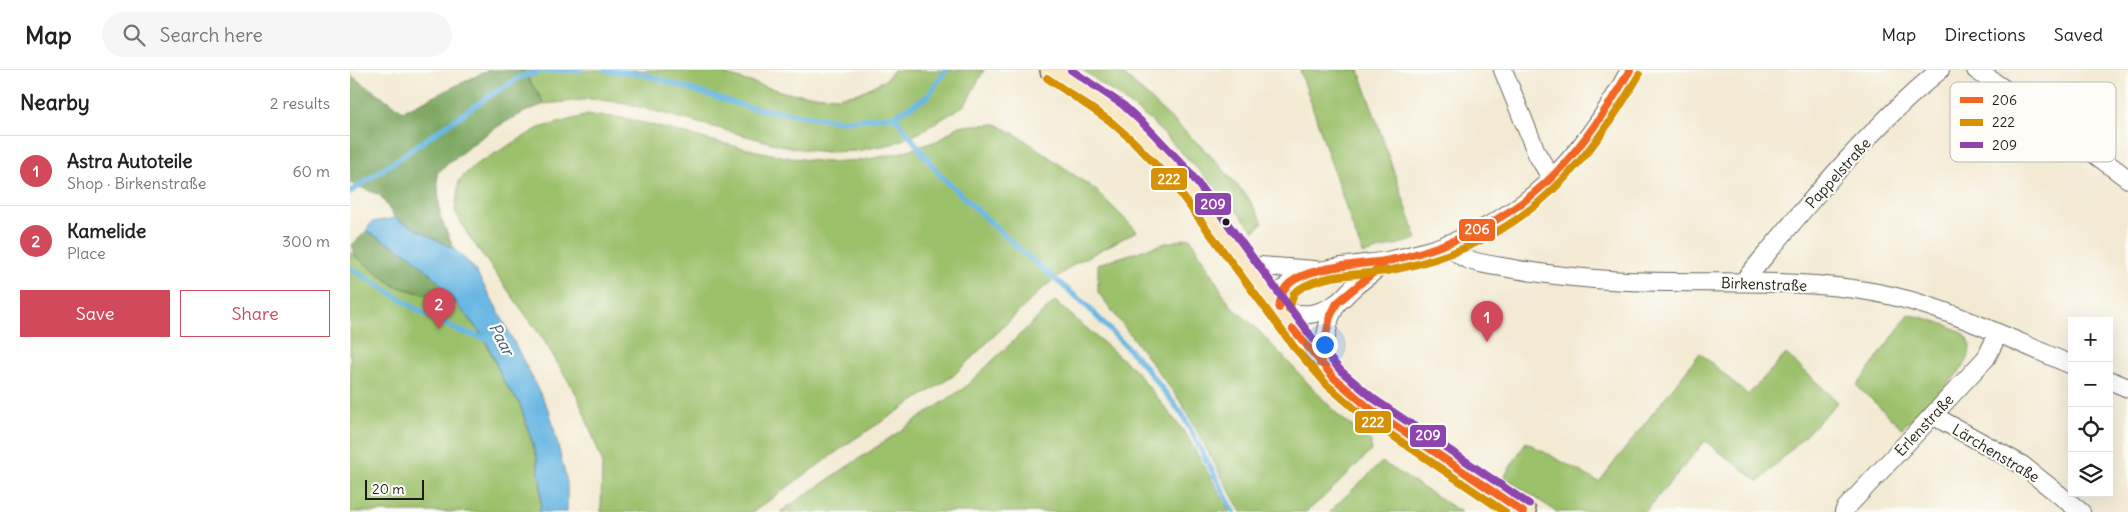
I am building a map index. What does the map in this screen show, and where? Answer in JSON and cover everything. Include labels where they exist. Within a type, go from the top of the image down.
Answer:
[{"type":"main road","points":[[1053,70],[1096,99],[1141,135],[1180,176],[1302,341],[1334,378],[1368,407],[1523,512]]},
{"type":"street","points":[[1503,70],[1537,154],[1552,179]]},
{"type":"street","points":[[1387,261],[1337,303],[1321,311],[1306,315],[1291,314],[1279,308],[1281,298],[1287,286],[1298,278],[1323,270],[1387,261],[1448,244],[1499,221],[1530,200],[1552,179],[1592,132],[1630,70]]},
{"type":"street","name":"Pappelstraße","points":[[1743,282],[1846,162],[1920,86],[1940,70]]},
{"type":"street","points":[[1976,70],[1993,82]]},
{"type":"street","points":[[2105,162],[2128,179]]},
{"type":"street","name":"Birkenstraße","points":[[1448,244],[1464,258],[1527,271],[1588,278],[1662,282],[1743,282],[1822,285],[1897,297],[1936,308],[2068,363]]},
{"type":"street","points":[[1246,264],[1323,270]]},
{"type":"street","points":[[1320,363],[1330,318],[1337,303]]},
{"type":"street","name":"Erlenstraße","points":[[1844,512],[1986,358],[1998,334]]},
{"type":"street","points":[[2113,382],[2128,388]]},
{"type":"street","name":"Lärchenstraße","points":[[1934,416],[2022,465],[2081,512]]},
{"type":"green space","points":[[489,70],[522,70],[545,104],[514,117],[488,133],[437,173],[440,216],[454,249],[395,218],[380,195],[350,183],[350,75],[403,111]]},
{"type":"green space","points":[[522,70],[710,70],[787,93],[837,97],[859,93],[885,80],[894,70],[984,70],[965,105],[917,134],[892,144],[856,151],[826,152],[787,147],[625,103],[592,99],[545,104]]},
{"type":"green space","points":[[1083,70],[1115,70],[1128,78],[1209,154],[1247,196],[1263,223],[1254,231],[1217,189],[1150,120]]},
{"type":"green space","points":[[1300,70],[1359,70],[1417,239],[1363,254]]},
{"type":"green space","points":[[588,115],[624,118],[721,143],[785,157],[825,162],[864,160],[899,153],[937,141],[959,126],[996,124],[1022,138],[1097,191],[1137,231],[1074,264],[1043,288],[953,376],[853,440],[753,512],[601,512],[602,461],[578,397],[543,339],[468,235],[455,211],[459,180],[475,165],[539,128]]},
{"type":"green space","points":[[366,231],[410,255],[434,277],[456,303],[395,286],[356,257],[352,245]]},
{"type":"green space","points":[[1190,238],[1230,305],[1255,327],[1340,417],[1371,441],[1371,451],[1306,512],[1241,512],[1183,405],[1098,292],[1098,264],[1166,243]]},
{"type":"green space","points":[[350,252],[395,286],[456,303],[484,338],[504,382],[520,404],[536,454],[541,485],[541,507],[538,512],[350,512]]},
{"type":"green space","points":[[1055,301],[1135,370],[1186,434],[1230,512],[780,512],[964,388]]},
{"type":"green space","points":[[1909,314],[1958,331],[1968,339],[1970,348],[1968,358],[1957,374],[1902,428],[1857,386]]},
{"type":"green space","points":[[1700,353],[1748,395],[1786,354],[1838,402],[1759,482],[1705,441],[1645,512],[1557,512],[1504,477],[1526,442],[1599,482]]},
{"type":"green space","points":[[1382,462],[1461,512],[1329,512]]},
{"type":"water","name":"Paar","points":[[395,218],[454,249],[473,267],[495,305],[550,413],[567,483],[567,512],[538,512],[541,507],[541,485],[536,454],[520,404],[504,382],[485,338],[434,277],[410,255],[366,231],[372,222]]},
{"type":"waterway","points":[[350,192],[483,100],[520,77],[542,71],[580,70]]},
{"type":"waterway","points":[[605,70],[646,75],[747,107],[841,121],[894,116],[927,97],[946,70]]},
{"type":"waterway","points":[[894,116],[940,175],[1019,249],[1085,304],[1141,362],[1182,414],[1234,512]]},
{"type":"waterway","name":"Paar","points":[[350,268],[423,313],[460,331],[491,340]]},
{"type":"transit line","name":"209","points":[[1071,70],[1123,105],[1187,169],[1310,335],[1341,371],[1374,399],[1529,504]]},
{"type":"transit line","name":"206","points":[[1279,308],[1282,294],[1286,287],[1294,280],[1305,275],[1333,268],[1385,261],[1422,252],[1459,239],[1491,223],[1520,205],[1545,184],[1568,160],[1590,133],[1630,70]]},
{"type":"transit line","name":"222","points":[[1289,310],[1294,293],[1316,281],[1392,270],[1435,259],[1474,244],[1508,225],[1539,203],[1567,176],[1592,146],[1639,75]]},
{"type":"transit line","name":"222","points":[[1047,78],[1110,121],[1134,142],[1172,182],[1294,347],[1327,385],[1362,415],[1505,512]]},
{"type":"transit line","name":"206","points":[[1320,363],[1330,317],[1337,303],[1387,261],[1397,259]]},
{"type":"transit line","name":"206","points":[[1293,329],[1334,378],[1368,407],[1523,512]]},
{"type":"place","name":"Kamelide","points":[[439,329]]},
{"type":"place","name":"Astra Autoteile","points":[[1487,342]]}]
